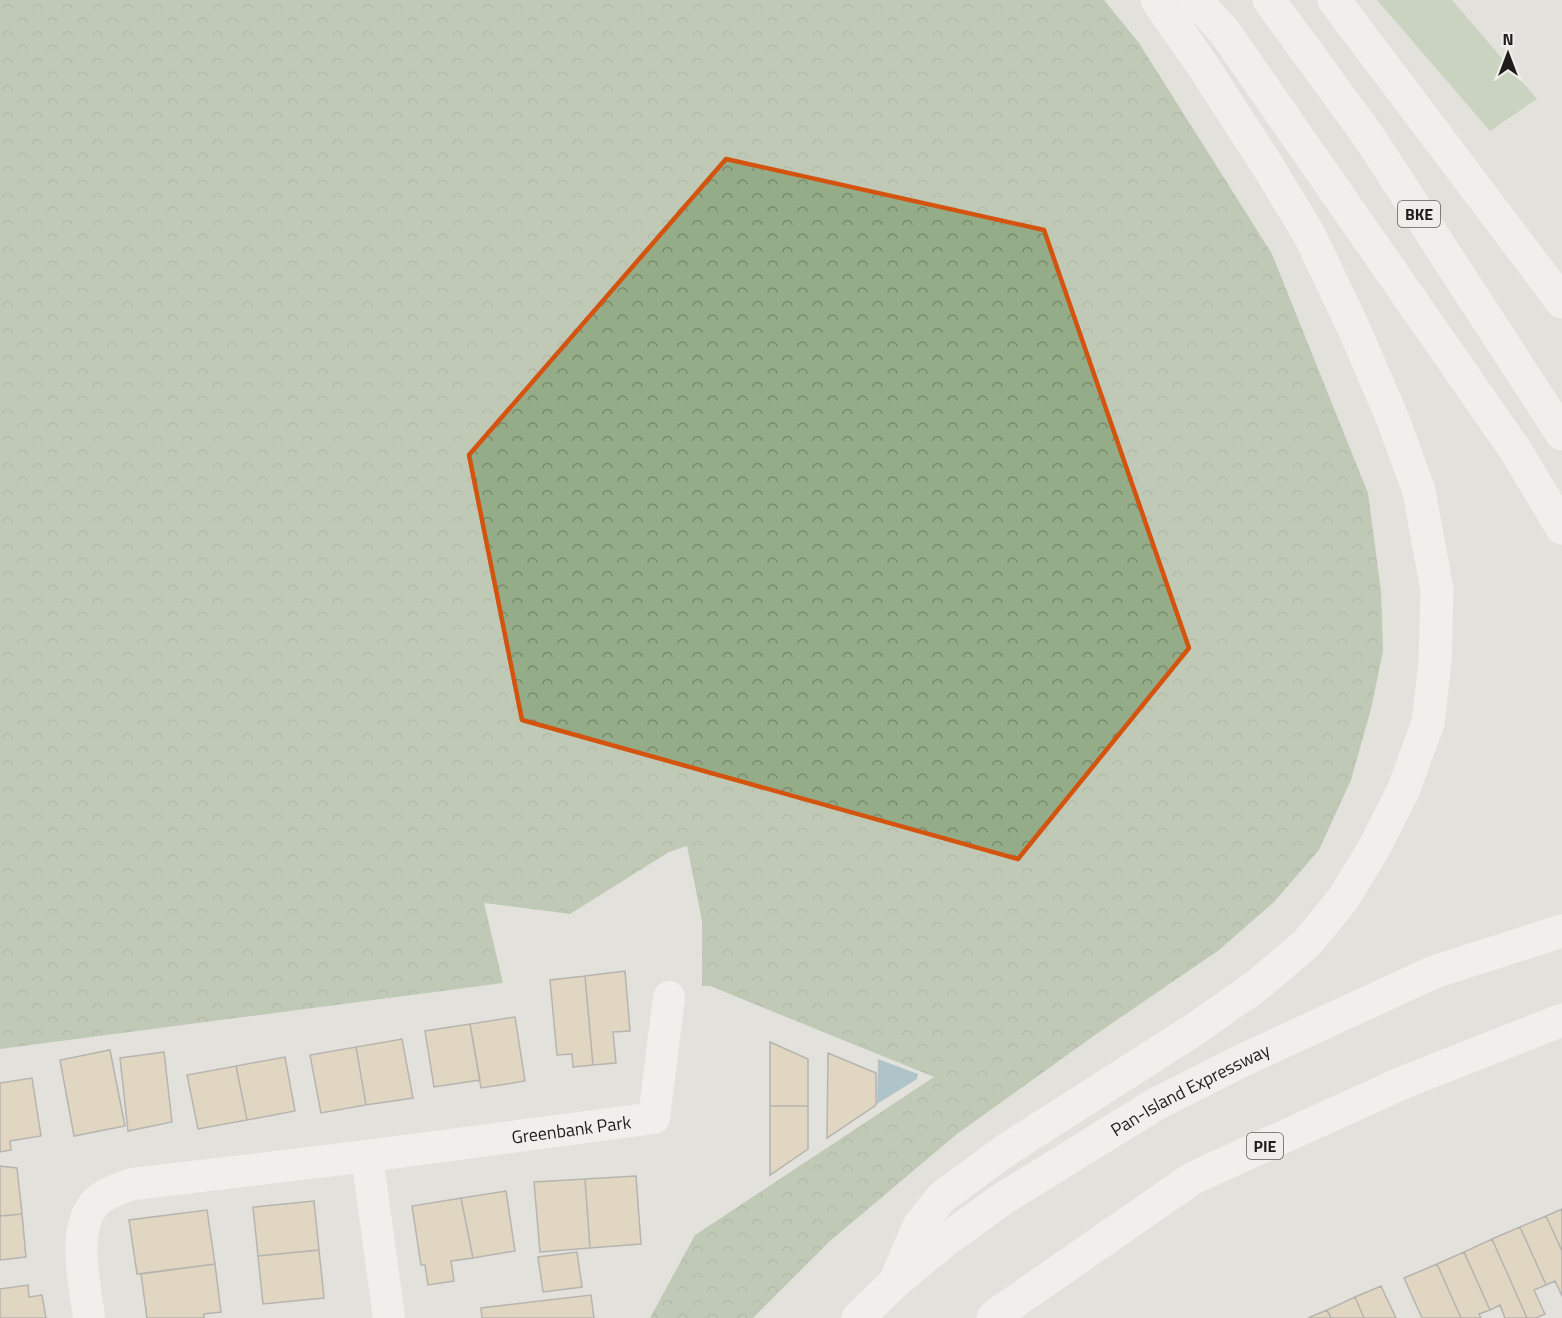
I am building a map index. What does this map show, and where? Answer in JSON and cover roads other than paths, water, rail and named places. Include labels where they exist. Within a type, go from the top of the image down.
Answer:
[{"type":"highway","points":[[895,1282],[919,1226],[942,1197],[1006,1150],[1192,1031],[1255,987],[1307,943],[1343,899],[1374,848],[1403,791],[1428,723],[1434,662],[1437,590],[1419,491],[1392,417],[1310,236],[1248,135],[1157,0]]},
{"type":"highway","points":[[1195,0],[1224,31],[1496,422],[1562,528]]},
{"type":"highway","name":"BKE","points":[[1269,0],[1369,136],[1562,434]]},
{"type":"highway","points":[[1334,0],[1562,302]]},
{"type":"highway","name":"Pan-Island Expressway","points":[[858,1318],[895,1282],[947,1239],[1001,1200],[1156,1104],[1243,1060],[1434,972],[1562,932]]},
{"type":"highway","name":"PIE","points":[[993,1318],[1193,1179],[1402,1083],[1562,1020]]},
{"type":"street","name":"Greenbank Park","points":[[89,1318],[81,1231],[95,1203],[107,1194],[133,1184],[654,1118],[669,997]]},
{"type":"street","points":[[367,1156],[389,1318]]},
{"type":"water","points":[[878,1059],[918,1074],[917,1079],[877,1104]]}]
